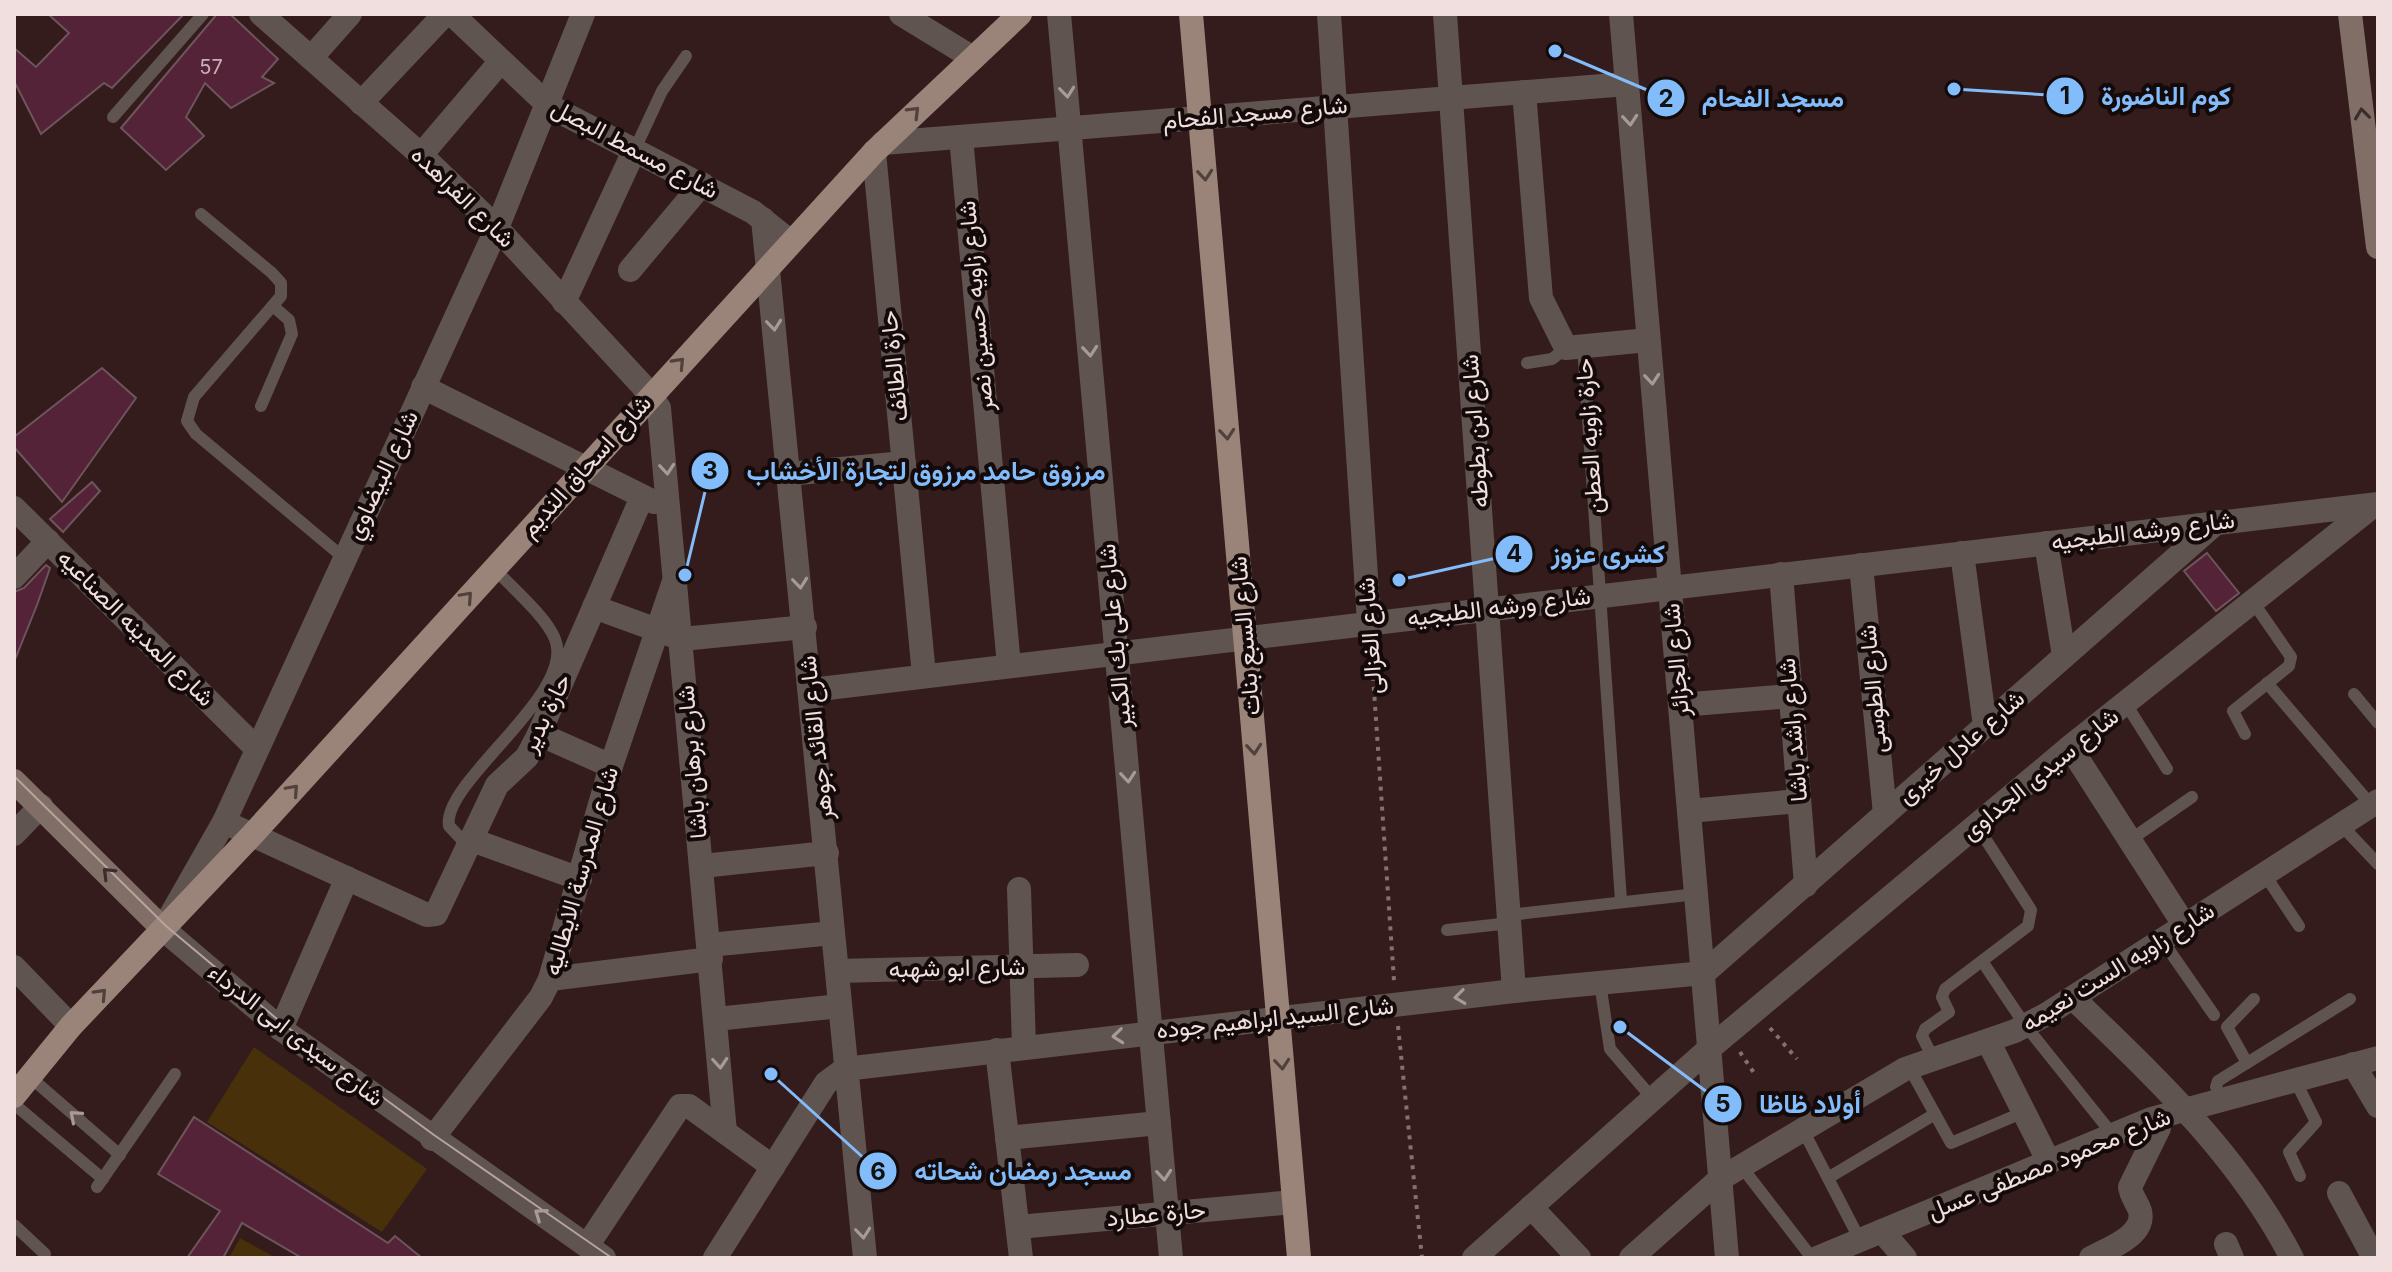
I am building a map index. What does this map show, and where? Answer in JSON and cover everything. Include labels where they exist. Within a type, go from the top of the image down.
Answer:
[{"type":"main road","name":"شارع اسحاق النديم","points":[[14,1096],[71,1026],[253,834],[650,394],[878,147],[1020,14]]},
{"type":"main road","name":"شارع السبع بنات","points":[[1191,14],[1299,1258]]},
{"type":"street","name":"شارع الفراهده","points":[[262,14],[421,155],[497,228],[650,394]]},
{"type":"street","points":[[311,58],[350,14]]},
{"type":"street","points":[[361,103],[445,14]]},
{"type":"street","name":"شارع مسمط البصل","points":[[452,14],[549,106],[702,184],[763,219],[791,242]]},
{"type":"street","points":[[901,14],[973,58]]},
{"type":"street","name":"شارع على بك الكبير","points":[[1059,14],[1171,1258]]},
{"type":"street","name":"شارع الغزالى","points":[[1329,14],[1369,622]]},
{"type":"street","name":"شارع ابن بطوطه","points":[[1445,14],[1514,991]]},
{"type":"street","name":"شارع الجزائر","points":[[1621,14],[1704,973],[1719,1041],[1731,1173],[1727,1258]]},
{"type":"street","points":[[2350,14],[2374,176],[2378,247]]},
{"type":"street","name":"شارع البيضاوي","points":[[163,929],[224,822],[497,228],[549,106],[577,17]]},
{"type":"street","points":[[421,155],[501,61]]},
{"type":"street","name":"شارع مسجد الفحام","points":[[878,147],[1071,127],[1627,84]]},
{"type":"street","name":"حارة زاويه العطن","points":[[1524,92],[1541,298],[1574,347]]},
{"type":"street","name":"شارع زاويه حسين نصر","points":[[961,137],[1009,666]]},
{"type":"street","name":"حارة الطائف","points":[[878,147],[924,675]]},
{"type":"street","points":[[564,302],[634,151]]},
{"type":"street","points":[[630,270],[702,184]]},
{"type":"street","name":"شارع القائد جوهر","points":[[763,219],[865,1258]]},
{"type":"street","points":[[1574,347],[1648,340]]},
{"type":"street","points":[[423,387],[583,470],[671,510]]},
{"type":"street","name":"شارع برهان باشا","points":[[650,394],[663,419],[725,1132]]},
{"type":"street","points":[[788,474],[904,463]]},
{"type":"street","name":"حارة بدير","points":[[347,878],[431,915],[439,910],[497,785],[527,757],[539,734],[642,497]]},
{"type":"street","name":"شارع ورشه الطبجيه","points":[[811,690],[2376,504]]},
{"type":"street","name":"شارع سيدى الجداوى","points":[[1474,1258],[1719,1041],[2070,747],[2376,504]]},
{"type":"street","name":"شارع المدينه الصناعيه","points":[[14,508],[257,749]]},
{"type":"street","name":"شارع عادل خيرى","points":[[1704,973],[2217,522]]},
{"type":"street","points":[[14,577],[48,541]]},
{"type":"street","points":[[2046,543],[2064,656]]},
{"type":"street","points":[[1962,553],[1985,726]]},
{"type":"street","name":"شارع الطوسى","points":[[1861,565],[1885,814]]},
{"type":"street","name":"شارع المدرسة الايطاليه","points":[[432,1139],[541,997],[550,979],[611,766],[676,574]]},
{"type":"street","name":"شارع راشد باشا","points":[[1781,574],[1806,885]]},
{"type":"street","points":[[594,607],[682,639],[805,627]]},
{"type":"street","points":[[1680,705],[1791,696]]},
{"type":"street","points":[[539,734],[611,766]]},
{"type":"street","points":[[2070,747],[2185,926]]},
{"type":"street","name":"شارع سيدى ابى الدرداء","points":[[14,781],[163,929],[281,1029],[432,1139],[596,1252]]},
{"type":"street","points":[[1689,811],[1799,801]]},
{"type":"street","name":"شارع زاويه الست نعيمه","points":[[1631,1258],[1731,1173],[1909,1067],[1988,1041],[2025,1025],[2073,998],[2375,804]]},
{"type":"street","points":[[14,834],[41,806]]},
{"type":"street","points":[[224,822],[347,878],[281,1029]]},
{"type":"street","points":[[470,844],[580,879]]},
{"type":"street","points":[[702,866],[827,853]]},
{"type":"street","points":[[1019,889],[1024,1047]]},
{"type":"street","points":[[550,979],[833,933]]},
{"type":"street","name":"شارع ابو شهبه","points":[[837,971],[1077,965]]},
{"type":"street","points":[[14,967],[71,1026]]},
{"type":"street","name":"شارع السيد ابراهيم جوده","points":[[845,1069],[1514,991],[1704,973]]},
{"type":"street","points":[[2073,998],[2189,1110],[2270,1216],[2292,1258]]},
{"type":"street","points":[[716,1019],[840,1006]]},
{"type":"street","points":[[1988,1041],[2049,1162]]},
{"type":"street","points":[[997,1050],[1021,1258]]},
{"type":"street","name":"شارع محمود مصطفى عسل","points":[[1814,1258],[2158,1118],[2378,1058]]},
{"type":"street","points":[[2353,1064],[2378,1106]]},
{"type":"street","points":[[715,1258],[826,1083],[845,1069]]},
{"type":"street","points":[[596,1252],[680,1106],[689,1106],[773,1167]]},
{"type":"street","points":[[2091,1258],[2130,1236],[2138,1225],[2140,1211],[2130,1187],[2159,1128],[2158,1118]]},
{"type":"street","points":[[1007,1138],[1159,1123]]},
{"type":"street","points":[[2339,1193],[2374,1258]]},
{"type":"street","name":"حارة عطارد","points":[[1018,1227],[1294,1202]]},
{"type":"street","points":[[1531,1207],[1579,1258]]},
{"type":"street","points":[[1871,1236],[1905,1258]]},
{"type":"lane","points":[[113,117],[203,14]]},
{"type":"lane","points":[[634,151],[662,91],[686,56]]},
{"type":"lane","points":[[201,214],[281,283],[281,296],[194,397],[187,421],[196,434],[344,558]]},
{"type":"lane","points":[[261,406],[292,334],[289,320],[273,306]]},
{"type":"lane","points":[[1527,363],[1552,359],[1574,347]]},
{"type":"lane","name":"حارة زاويه العطن","points":[[1574,347],[1600,596],[1621,901]]},
{"type":"lane","points":[[470,844],[449,826],[450,806],[524,717],[557,655],[556,639],[547,626],[494,568]]},
{"type":"lane","points":[[2245,734],[2233,711],[2289,666],[2291,652],[2253,602]]},
{"type":"lane","points":[[2267,683],[2375,804]]},
{"type":"lane","points":[[2354,694],[2378,723]]},
{"type":"lane","points":[[2126,704],[2167,769]]},
{"type":"lane","points":[[2130,840],[2192,797]]},
{"type":"lane","points":[[1933,1058],[1922,1038],[1923,1031],[1949,1012],[1942,997],[1945,989],[2028,926],[2032,914],[1977,826]]},
{"type":"lane","points":[[2342,826],[2378,864]]},
{"type":"lane","points":[[2265,875],[2299,926]]},
{"type":"lane","points":[[1447,930],[1621,901],[1697,894]]},
{"type":"lane","points":[[2162,940],[2214,1015]]},
{"type":"lane","points":[[1982,961],[2025,1025],[2113,1135]]},
{"type":"lane","points":[[1600,983],[1610,1049],[1653,1099]]},
{"type":"lane","points":[[2247,1063],[2227,1027],[2254,999]]},
{"type":"lane","points":[[2222,1100],[2217,1083],[2350,999]]},
{"type":"lane","points":[[1909,1067],[1948,1140],[1954,1143],[2024,1112]]},
{"type":"lane","points":[[14,1104],[100,1183],[175,1074]]},
{"type":"lane","points":[[30,1077],[120,1155]]},
{"type":"lane","points":[[2295,1080],[2316,1122],[2289,1152],[2300,1176]]},
{"type":"lane","points":[[1828,1178],[1935,1114]]},
{"type":"lane","points":[[1803,1130],[1828,1178],[1871,1236]]},
{"type":"lane","points":[[1731,1173],[1814,1258]]},
{"type":"lane","points":[[14,1225],[45,1254]]},
{"type":"path","name":"شارع الغزالى","points":[[1369,622],[1396,1005],[1422,1258]]},
{"type":"path","points":[[1755,1011],[1797,1059]]},
{"type":"path","points":[[1719,1041],[1756,1076]]},
{"type":"shaded area","points":[[254,1047],[427,1169],[382,1232],[207,1122]]},
{"type":"shaded area","points":[[240,1238],[276,1258],[229,1258]]},
{"type":"building","points":[[48,14],[184,14],[112,88],[104,83],[41,134],[14,81],[14,48],[36,67],[69,33]]},
{"type":"building","points":[[217,14],[230,14],[278,59],[262,77],[274,83],[231,108],[205,83],[186,117],[204,136],[166,170],[121,128]]},
{"type":"building","points":[[102,368],[136,398],[62,502],[14,447],[14,437]]},
{"type":"building","points":[[92,482],[100,491],[63,532],[50,519]]},
{"type":"building","points":[[2207,553],[2239,593],[2216,611],[2184,571]]},
{"type":"building","points":[[46,565],[50,568],[14,662],[14,592],[24,588]]},
{"type":"building","points":[[194,1117],[388,1243],[395,1236],[422,1258],[302,1258],[242,1223],[223,1258],[187,1258],[220,1211],[158,1174]]},
{"type":"tram line","points":[[14,776],[166,926],[283,1024],[434,1135],[612,1258]]},
{"type":"tram line","points":[[303,1051],[361,1093]]},
{"type":"place","name":"مسجد الفحام","points":[[1555,51]]},
{"type":"place","name":"كوم الناضورة","points":[[1954,89]]},
{"type":"place","name":"مرزوق حامد مرزوق لتجارة الأخشاب","points":[[685,575]]},
{"type":"place","name":"كشرى عزوز","points":[[1399,580]]},
{"type":"place","name":"أولاد ظاظا","points":[[1620,1027]]},
{"type":"place","name":"مسجد رمضان شحاته","points":[[771,1074]]}]
